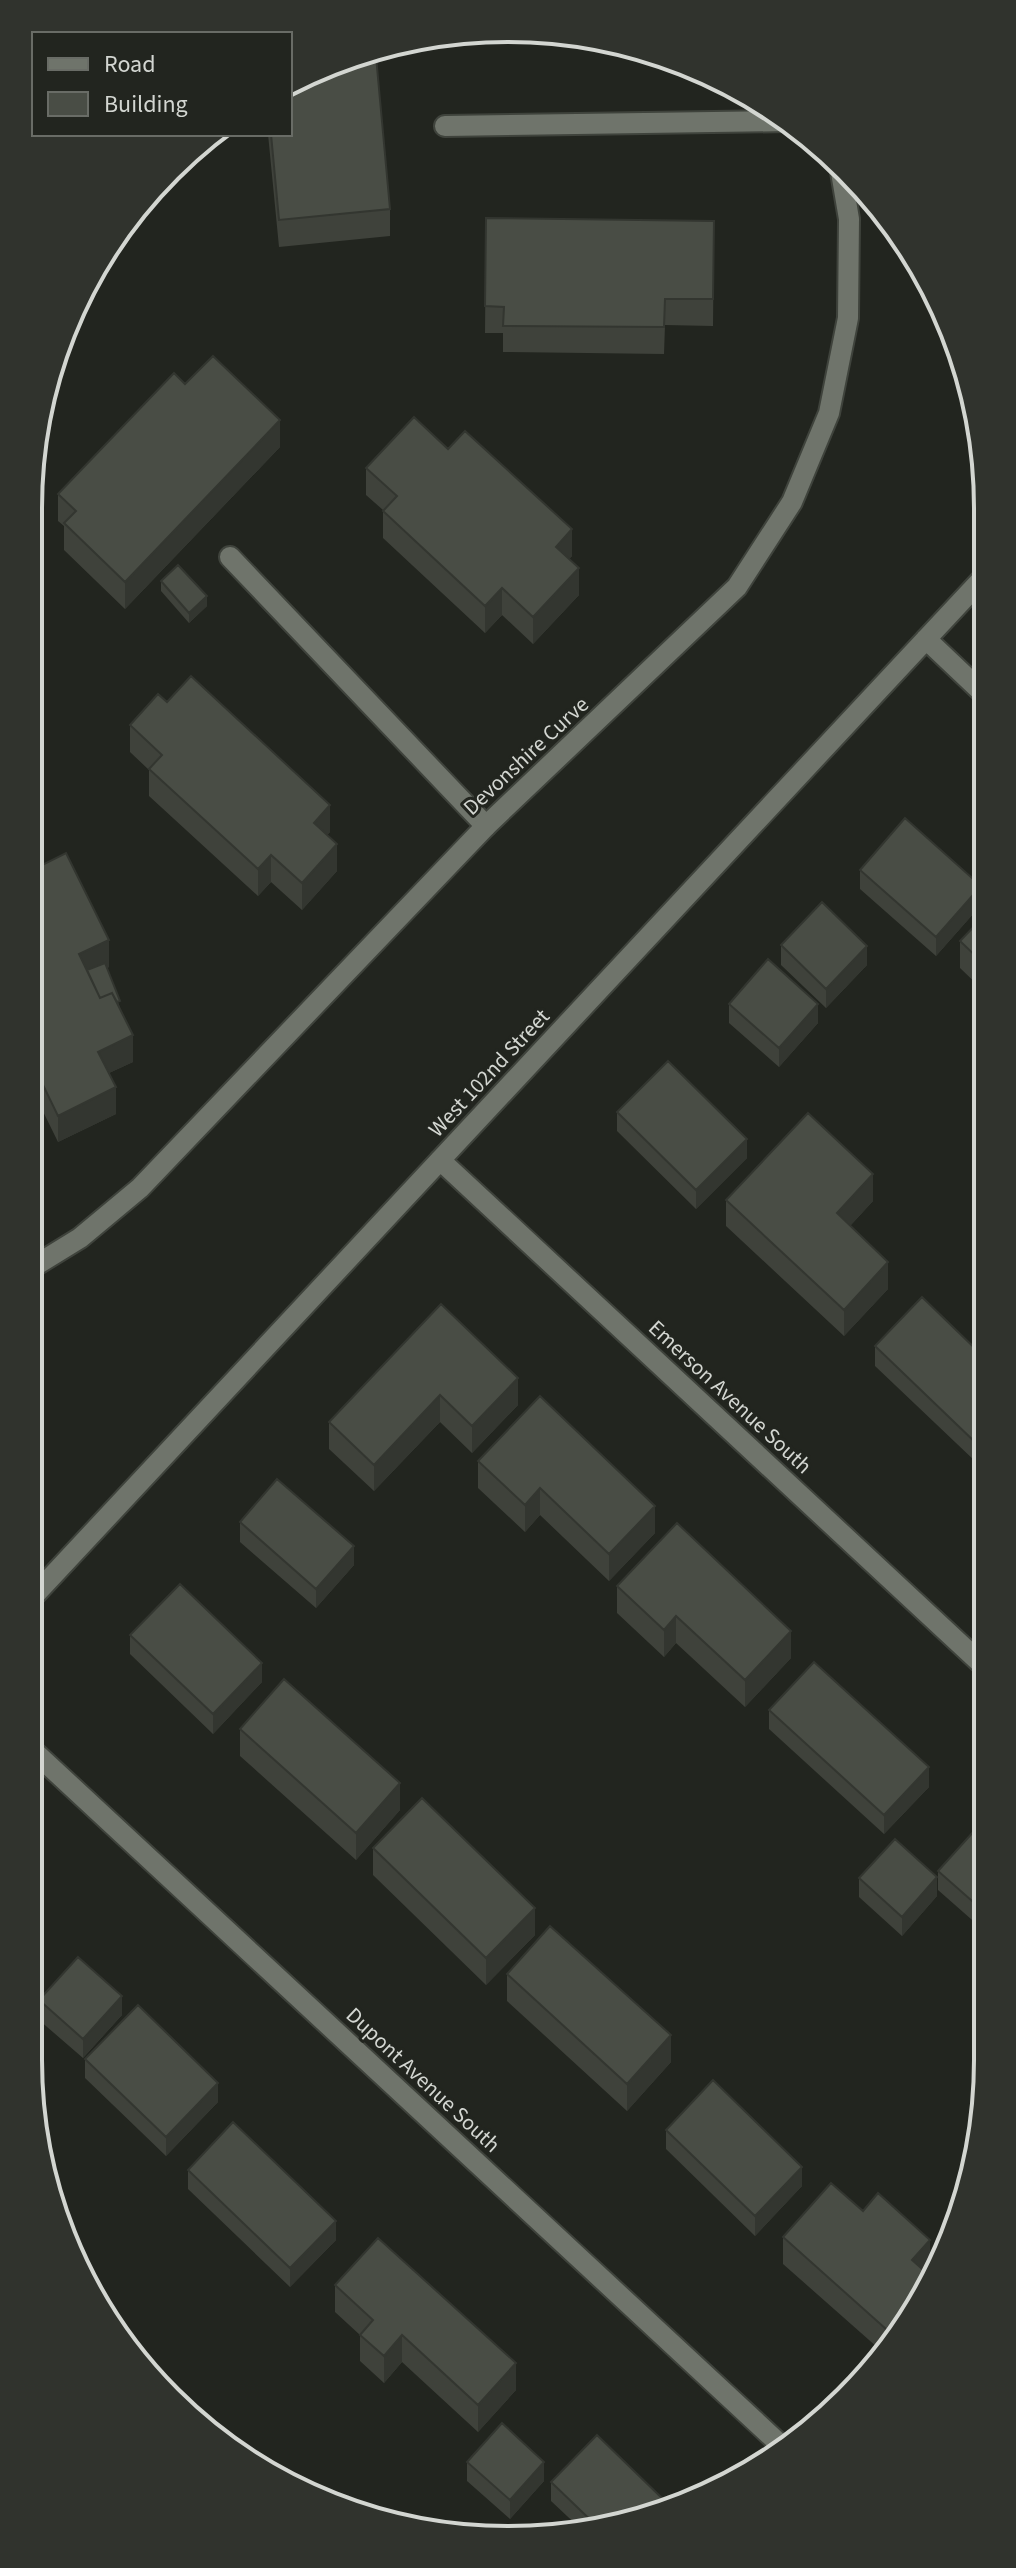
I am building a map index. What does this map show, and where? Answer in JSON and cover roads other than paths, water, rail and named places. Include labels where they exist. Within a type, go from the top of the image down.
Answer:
[{"type":"street","points":[[445,126],[767,121]]},
{"type":"street","name":"Devonshire Curve","points":[[42,1261],[80,1238],[140,1188],[486,826],[737,587],[792,502],[829,413],[848,318],[849,219],[843,184]]},
{"type":"street","points":[[230,557],[486,826]]},
{"type":"street","name":"West 102nd Street","points":[[42,1587],[974,588]]},
{"type":"street","points":[[926,639],[974,685]]},
{"type":"street","name":"Emerson Avenue South","points":[[440,1160],[974,1657]]},
{"type":"street","name":"Dupont Avenue South","points":[[42,1759],[776,2441]]}]
